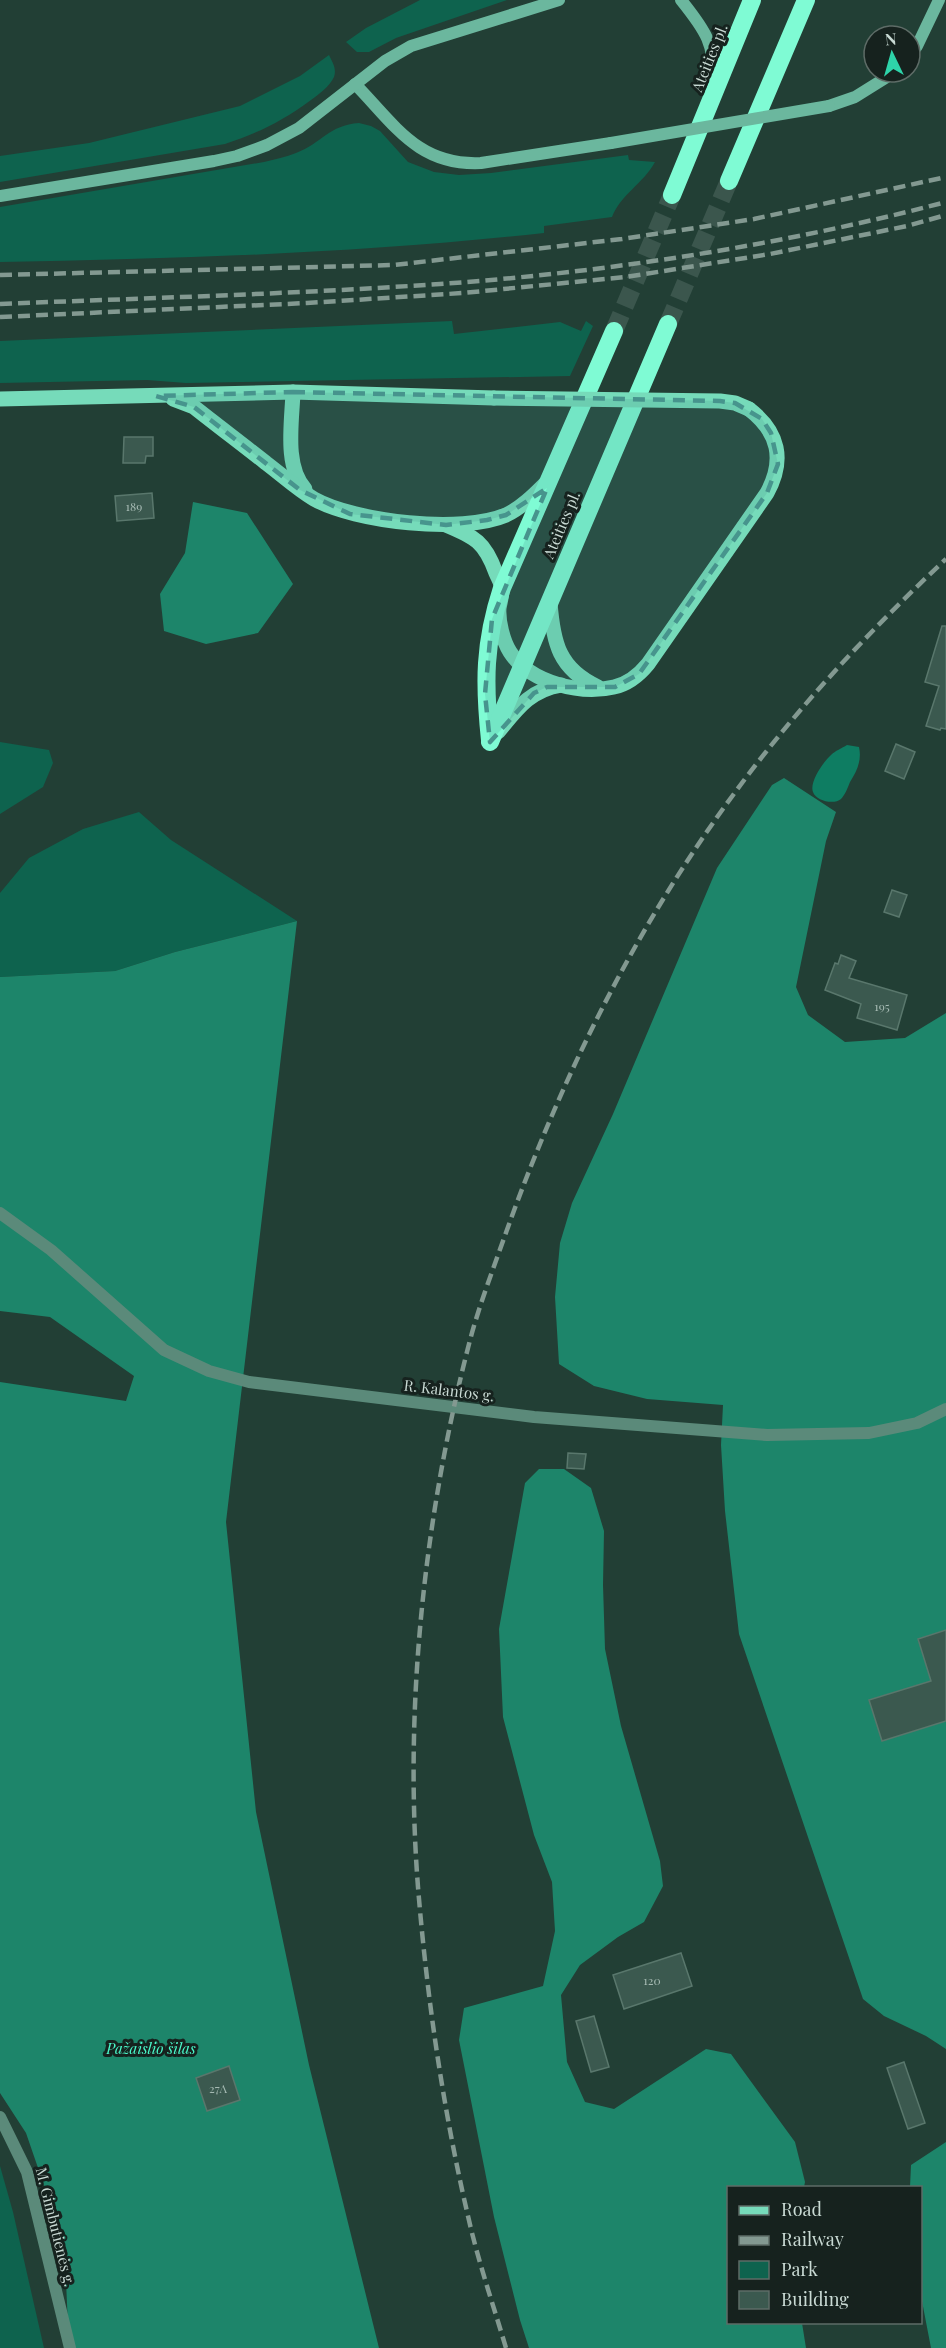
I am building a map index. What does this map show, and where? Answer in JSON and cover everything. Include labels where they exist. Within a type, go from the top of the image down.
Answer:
[{"type":"highway","name":"Ateities pl.","points":[[672,195],[714,98],[752,0]]},
{"type":"highway","points":[[729,181],[806,0]]},
{"type":"highway","name":"Ateities pl.","points":[[490,742],[668,324]]},
{"type":"highway","name":"Ateities pl.","points":[[490,742],[485,694],[492,619],[502,588],[552,478],[614,331]]},
{"type":"main road","points":[[0,196],[237,156],[267,145],[299,129],[385,61],[411,46],[559,0]]},
{"type":"main road","points":[[681,0],[698,20],[709,41],[714,58],[714,98]]},
{"type":"main road","points":[[922,36],[939,0]]},
{"type":"main road","points":[[355,84],[422,151],[441,160],[460,164],[481,163],[611,143],[829,106],[855,97],[876,84]]},
{"type":"main road","points":[[0,399],[293,392],[720,401],[735,403],[749,409],[762,419],[777,448],[778,464],[771,486],[648,664],[639,674],[615,687],[580,688],[561,685],[534,674],[522,665],[510,652],[503,633],[499,610],[502,588],[490,557],[483,545],[473,537],[446,525]]},
{"type":"main road","points":[[293,392],[292,454],[295,471],[302,486],[313,498]]},
{"type":"main road","points":[[156,396],[194,407],[313,498],[350,514],[446,525],[488,520],[506,514],[529,500],[552,478]]},
{"type":"main road","points":[[550,598],[552,629],[561,657],[583,680],[601,688]]},
{"type":"main road","points":[[490,742],[534,693],[547,687],[561,685]]},
{"type":"street","name":"R. Kalantos g.","points":[[0,1213],[51,1250],[164,1350],[209,1371],[249,1382],[534,1417],[767,1435],[869,1433],[917,1423],[946,1408]]},
{"type":"street","name":"M. Gimbutienės g.","points":[[0,2117],[27,2172],[70,2348]]},
{"type":"highlighted area","points":[[293,392],[720,401],[735,403],[762,419],[771,433],[778,464],[767,493],[639,674],[615,687],[547,687],[534,693],[490,742],[485,694],[492,619],[547,488],[506,515],[487,520],[446,525],[350,514],[300,490],[194,407],[156,396]]},
{"type":"green space","points":[[420,0],[507,0],[396,38],[369,52],[357,52],[346,42],[366,28]]},
{"type":"green space","points":[[329,55],[335,74],[327,87],[290,114],[249,135],[225,144],[0,182],[0,156],[89,143],[240,106],[300,76]]},
{"type":"green space","points":[[359,123],[380,131],[408,162],[434,172],[459,175],[491,173],[628,155],[629,160],[655,162],[621,202],[612,217],[544,226],[544,233],[408,246],[272,254],[0,262],[0,207],[264,162],[296,153],[340,127]]},
{"type":"green space","points":[[452,321],[454,334],[560,322],[581,331],[586,321],[593,326],[570,376],[186,383],[147,380],[0,383],[0,341]]},
{"type":"green space","points":[[193,502],[247,513],[293,584],[258,633],[206,644],[164,631],[160,594],[185,553]]},
{"type":"green space","points":[[0,742],[49,750],[53,763],[43,787],[0,814]]},
{"type":"green space","points":[[784,778],[836,812],[826,841],[796,987],[808,1015],[845,1042],[905,1038],[946,1013],[946,2049],[926,2036],[884,2016],[863,1999],[739,1634],[725,1511],[721,1445],[723,1405],[647,1399],[594,1386],[559,1364],[555,1297],[560,1243],[572,1203],[613,1114],[717,868],[772,785]]},
{"type":"green space","points":[[139,812],[171,840],[297,921],[175,952],[115,971],[0,977],[0,893],[29,858],[83,829]]},
{"type":"green space","name":"Pažaislio šilas","points":[[297,921],[226,1522],[256,1812],[309,2065],[379,2348],[69,2348],[66,2281],[47,2194],[26,2133],[0,2093],[0,1382],[126,1401],[134,1376],[50,1317],[0,1311],[0,977],[115,971],[175,952]]},
{"type":"green space","points":[[539,1469],[564,1469],[591,1488],[604,1531],[605,1649],[621,1726],[660,1861],[663,1886],[644,1922],[618,1937],[580,1965],[561,1995],[567,2062],[585,2102],[614,2109],[706,2049],[731,2054],[795,2142],[805,2182],[804,2186],[727,2186],[727,2324],[802,2324],[806,2348],[529,2348],[494,2217],[459,2040],[464,2008],[543,1986],[555,1931],[552,1882],[534,1835],[503,1717],[499,1629],[525,1483]]},
{"type":"green space","points":[[946,2142],[946,2348],[931,2348],[922,2301],[922,2186],[910,2186],[911,2165]]},
{"type":"green space","points":[[0,2166],[13,2212],[44,2348],[0,2348]]},
{"type":"shaded area","points":[[847,745],[859,747],[859,761],[855,774],[841,799],[834,802],[821,800],[813,792],[815,777],[834,752]]},
{"type":"building","points":[[124,437],[153,437],[153,456],[146,456],[145,463],[123,463]]},
{"type":"building","points":[[152,493],[154,518],[117,521],[115,496]]},
{"type":"building","points":[[942,626],[946,626],[946,729],[941,728],[940,730],[926,726],[939,686],[925,682]]},
{"type":"building","points":[[896,744],[915,752],[904,779],[885,771]]},
{"type":"building","points":[[892,890],[907,895],[899,917],[884,912]]},
{"type":"building","points":[[841,955],[856,961],[849,978],[907,995],[897,1030],[857,1018],[861,1004],[825,990],[835,963],[838,964]]},
{"type":"building","points":[[568,1453],[586,1454],[584,1469],[567,1468]]},
{"type":"building","points":[[946,1630],[946,1721],[882,1741],[869,1700],[931,1681],[918,1639]]},
{"type":"building","points":[[681,1953],[692,1986],[624,2009],[613,1975]]},
{"type":"building","points":[[594,2016],[609,2067],[591,2072],[576,2021]]},
{"type":"building","points":[[904,2062],[925,2123],[908,2129],[887,2068]]},
{"type":"building","points":[[229,2066],[240,2100],[207,2111],[196,2078]]},
{"type":"tunnel","points":[[668,324],[729,181]]},
{"type":"tunnel","points":[[614,331],[672,195]]},
{"type":"railway","points":[[0,275],[394,265],[622,239],[754,219],[946,177]]},
{"type":"railway","points":[[0,304],[385,287],[504,279],[632,264],[759,244],[946,202]]},
{"type":"railway","points":[[0,317],[307,303],[463,293],[626,277],[770,254],[907,226],[946,215]]},
{"type":"railway","points":[[506,2348],[472,2233],[444,2094],[426,1970],[414,1819],[416,1682],[421,1614],[440,1477],[469,1344],[503,1241],[549,1123],[603,1007],[665,896],[736,791],[784,729],[863,641],[946,559]]}]
